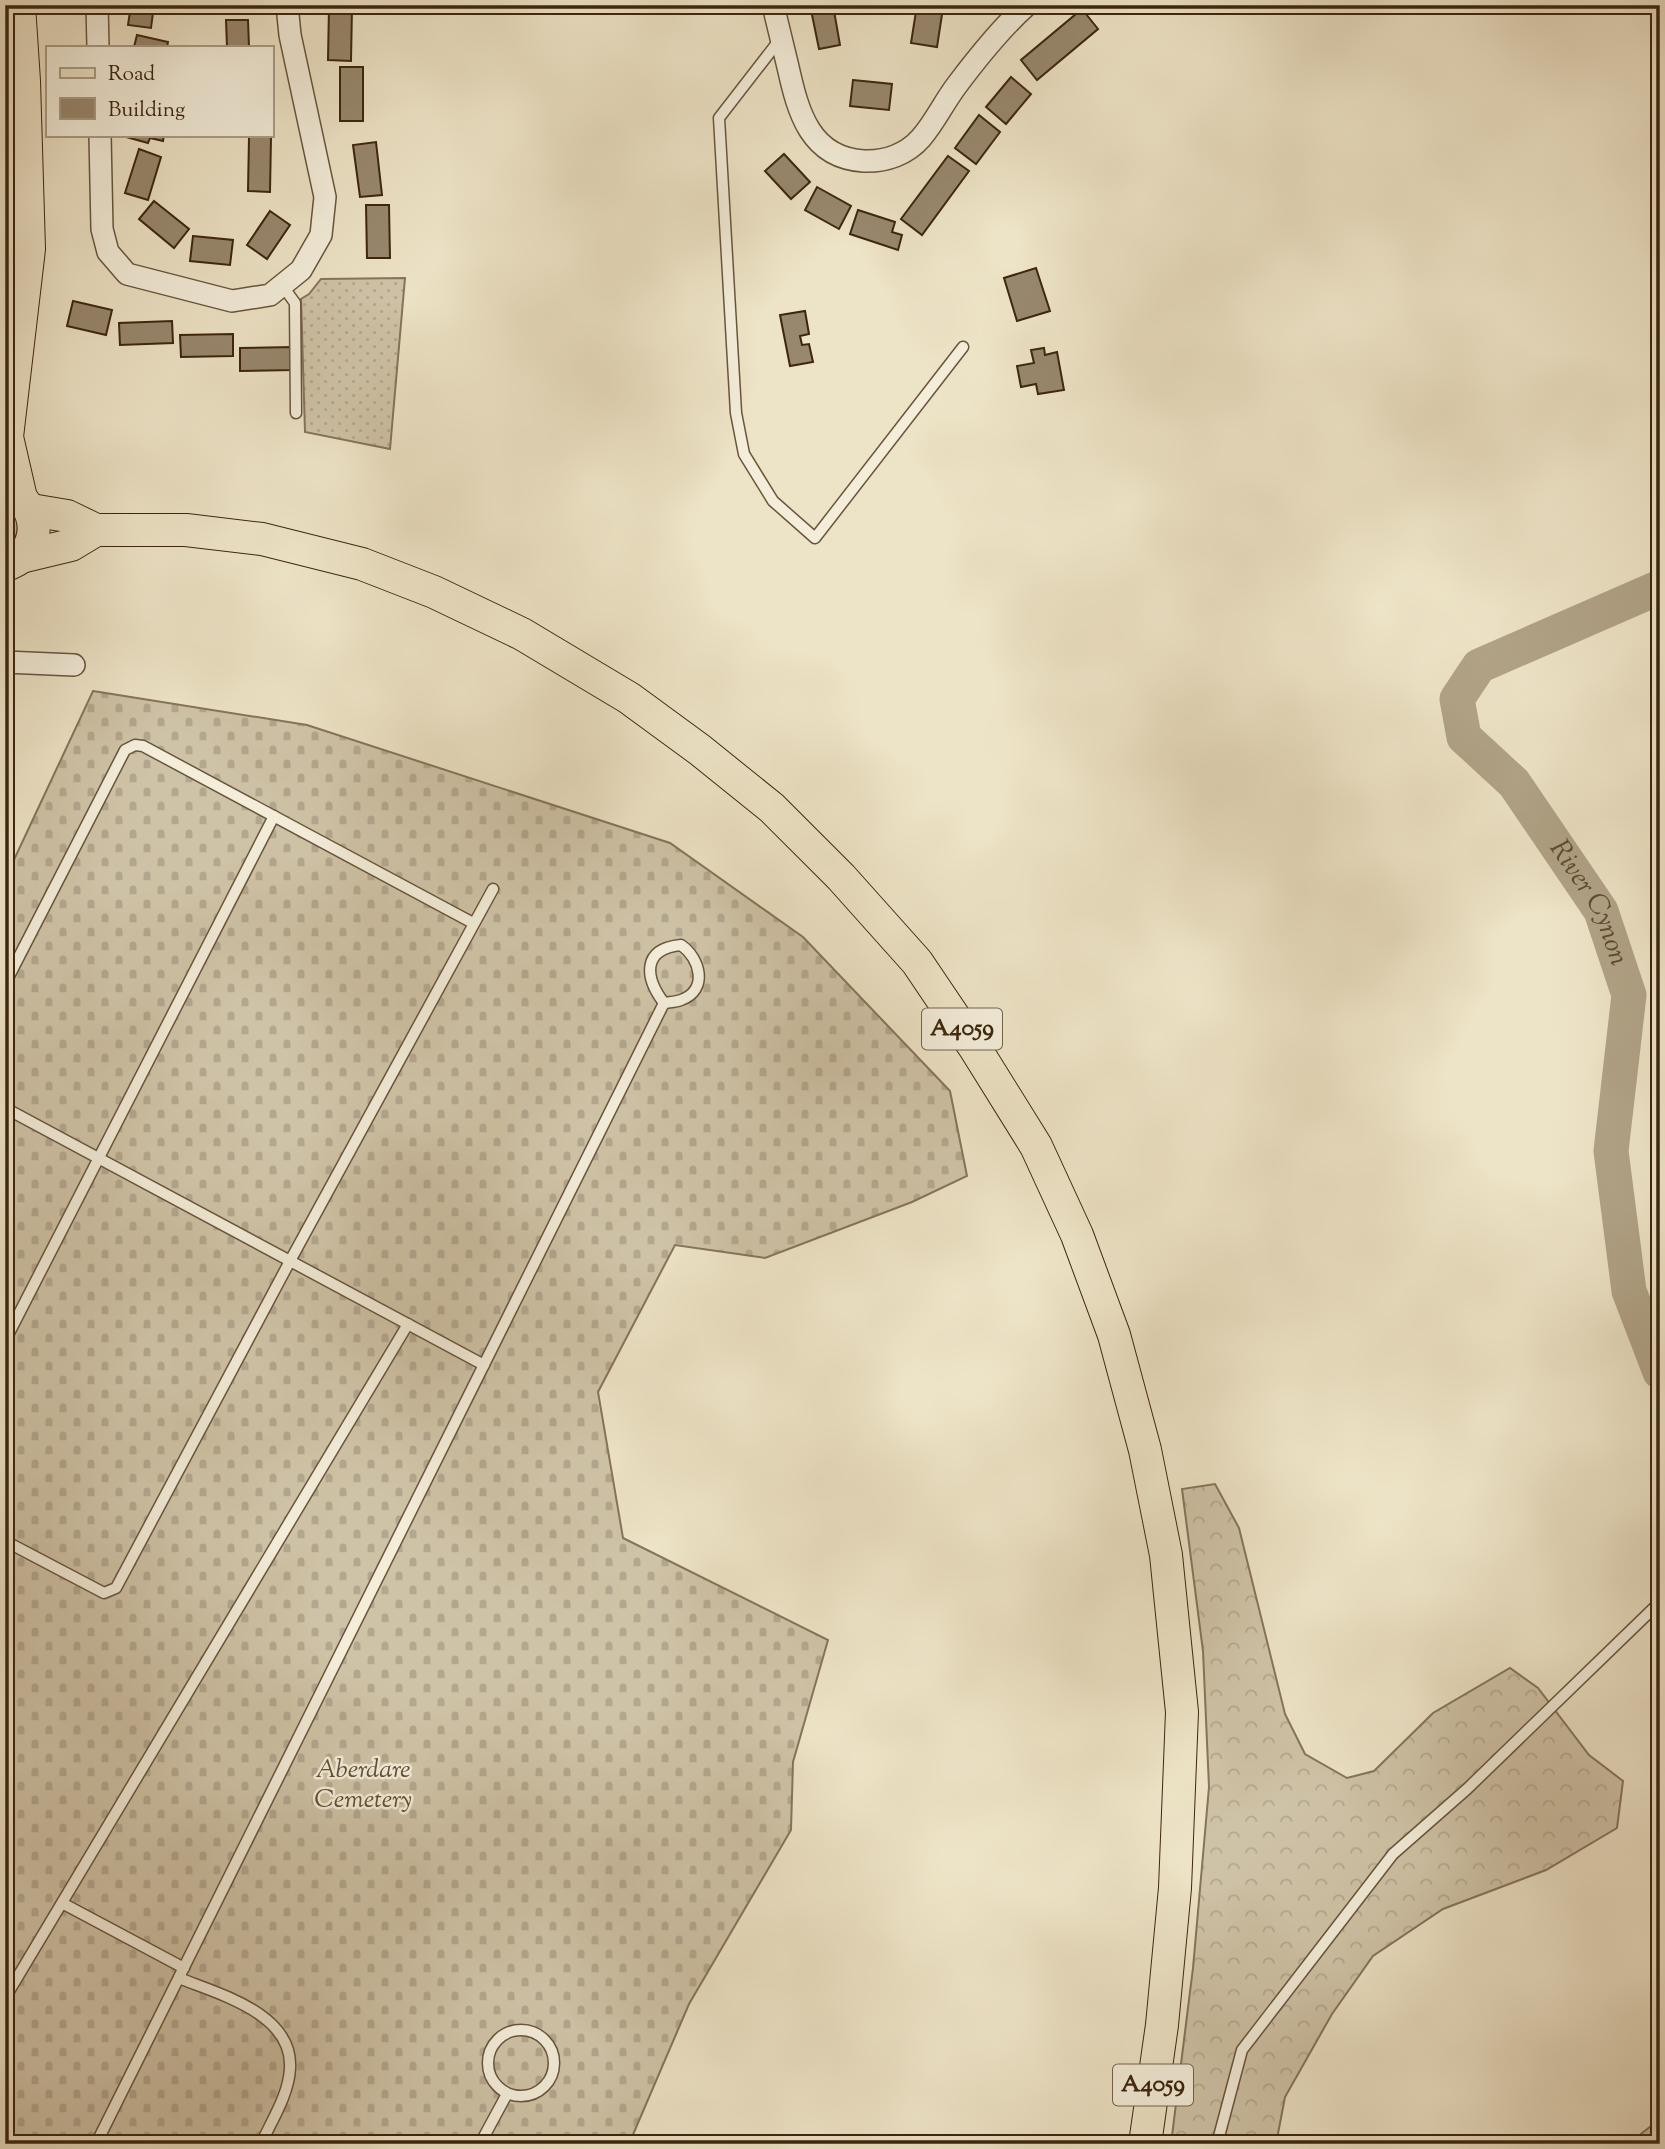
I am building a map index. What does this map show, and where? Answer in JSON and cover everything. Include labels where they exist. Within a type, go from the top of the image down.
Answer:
[{"type":"main road","points":[[13,561],[33,539],[34,529],[19,500],[6,439],[29,249],[19,5]]},
{"type":"main road","name":"A4059","points":[[19,500],[67,516],[96,530],[186,530],[275,542],[362,564],[434,592],[522,634],[629,698],[772,808],[841,877],[917,962],[1036,1146],[1077,1235],[1114,1335],[1144,1450],[1166,1555],[1182,1712],[1175,1888],[1162,2025],[1144,2144]]},
{"type":"main road","name":"A4059","points":[[13,561],[71,545],[96,530]]},
{"type":"street","points":[[97,5],[98,46]]},
{"type":"street","points":[[100,136],[102,229],[108,252],[127,274],[232,301],[270,295],[301,270],[321,235],[324,197],[290,36],[287,5]]},
{"type":"street","points":[[773,5],[797,106],[812,135],[829,150],[848,160],[872,161],[900,155],[920,139],[1012,10]]},
{"type":"street","points":[[5,663],[74,665]]},
{"type":"lane","points":[[781,38],[719,118],[736,413],[744,454],[773,501],[815,538],[963,347]]},
{"type":"lane","points":[[282,285],[295,303],[296,413]]},
{"type":"lane","points":[[5,984],[125,750],[135,745],[144,746],[473,923]]},
{"type":"lane","points":[[5,1341],[274,816]]},
{"type":"lane","points":[[5,1541],[104,1593],[117,1588],[290,1261],[494,889]]},
{"type":"lane","points":[[681,945],[692,953],[698,964],[699,979],[694,992],[683,1000],[664,1003],[652,988],[650,964],[656,954],[667,946],[681,945]]},
{"type":"lane","points":[[96,2144],[664,1003]]},
{"type":"lane","points":[[5,1108],[484,1365]]},
{"type":"lane","points":[[5,1998],[408,1324]]},
{"type":"lane","points":[[1217,2144],[1242,2050],[1393,1854],[1467,1789],[1660,1602]]},
{"type":"lane","points":[[62,1903],[181,1973],[265,2017],[278,2031],[288,2048],[290,2067],[284,2095],[261,2144]]},
{"type":"lane","points":[[509,2032],[531,2032],[548,2045],[554,2066],[552,2076],[538,2092],[528,2096],[507,2094],[498,2088],[488,2068],[492,2046],[509,2032]]},
{"type":"lane","points":[[480,2144],[507,2094]]},
{"type":"green space","points":[[405,278],[390,449],[305,432],[301,299],[309,294],[321,279]]},
{"type":"green space","points":[[5,508],[16,517],[18,530],[15,539],[5,545]]},
{"type":"green space","name":"Aberdare Cemetery","points":[[93,691],[307,725],[670,843],[803,937],[950,1091],[967,1176],[912,1202],[765,1258],[675,1245],[598,1392],[623,1538],[828,1640],[793,1762],[791,1830],[689,2004],[629,2144],[5,2144],[5,879]]},
{"type":"green space","points":[[1215,1484],[1239,1528],[1285,1714],[1305,1754],[1347,1778],[1374,1771],[1433,1713],[1510,1668],[1538,1688],[1589,1755],[1623,1781],[1617,1828],[1546,1870],[1443,1909],[1373,1956],[1332,2014],[1285,2097],[1276,2144],[1171,2144],[1193,1968],[1209,1787],[1203,1651],[1182,1489]]},
{"type":"green space","points":[[1660,2119],[1660,2144],[1628,2144]]},
{"type":"building","points":[[131,5],[154,5],[151,28],[128,25]]},
{"type":"building","points":[[220,5],[243,5],[243,12],[221,13]]},
{"type":"building","points":[[810,5],[833,5],[840,45],[819,49]]},
{"type":"building","points":[[917,5],[943,8],[937,47],[911,43]]},
{"type":"building","points":[[329,7],[352,7],[351,61],[328,60]]},
{"type":"building","points":[[1082,9],[1098,29],[1037,80],[1021,60]]},
{"type":"building","points":[[226,20],[248,20],[249,46],[227,46]]},
{"type":"building","points":[[137,35],[168,42],[167,46],[134,46]]},
{"type":"building","points":[[340,67],[363,67],[363,121],[340,121]]},
{"type":"building","points":[[1011,77],[1031,94],[1006,124],[986,107]]},
{"type":"building","points":[[853,80],[892,84],[889,110],[850,106]]},
{"type":"building","points":[[979,115],[1000,132],[976,164],[955,148]]},
{"type":"building","points":[[164,136],[163,141],[150,138],[148,143],[126,137]]},
{"type":"building","points":[[249,137],[271,137],[270,192],[248,191]]},
{"type":"building","points":[[376,142],[382,195],[360,197],[353,145]]},
{"type":"building","points":[[139,149],[161,157],[148,200],[125,193]]},
{"type":"building","points":[[784,154],[810,182],[791,199],[765,171]]},
{"type":"building","points":[[948,156],[969,171],[922,235],[901,219]]},
{"type":"building","points":[[817,187],[851,206],[839,229],[805,210]]},
{"type":"building","points":[[154,201],[189,229],[174,248],[139,219]]},
{"type":"building","points":[[366,205],[389,205],[390,258],[367,258]]},
{"type":"building","points":[[858,210],[895,222],[892,232],[902,235],[898,250],[850,234]]},
{"type":"building","points":[[270,211],[290,225],[267,259],[247,245]]},
{"type":"building","points":[[193,236],[233,240],[230,265],[190,261]]},
{"type":"building","points":[[1036,268],[1050,311],[1017,321],[1004,278]]},
{"type":"building","points":[[73,301],[112,310],[106,335],[67,326]]},
{"type":"building","points":[[805,311],[809,334],[800,336],[802,345],[809,344],[813,362],[790,366],[780,315]]},
{"type":"building","points":[[172,321],[173,343],[120,345],[119,323]]},
{"type":"building","points":[[233,334],[233,356],[181,357],[180,335]]},
{"type":"building","points":[[293,347],[293,370],[240,371],[240,348]]},
{"type":"building","points":[[1044,348],[1045,355],[1057,352],[1064,390],[1038,394],[1036,384],[1021,387],[1017,366],[1034,363],[1031,350]]},
{"type":"waterway","name":"River Cynon","points":[[1660,587],[1479,666],[1457,699],[1464,737],[1514,783],[1601,911],[1629,995],[1611,1151],[1629,1291],[1660,1372]]}]
